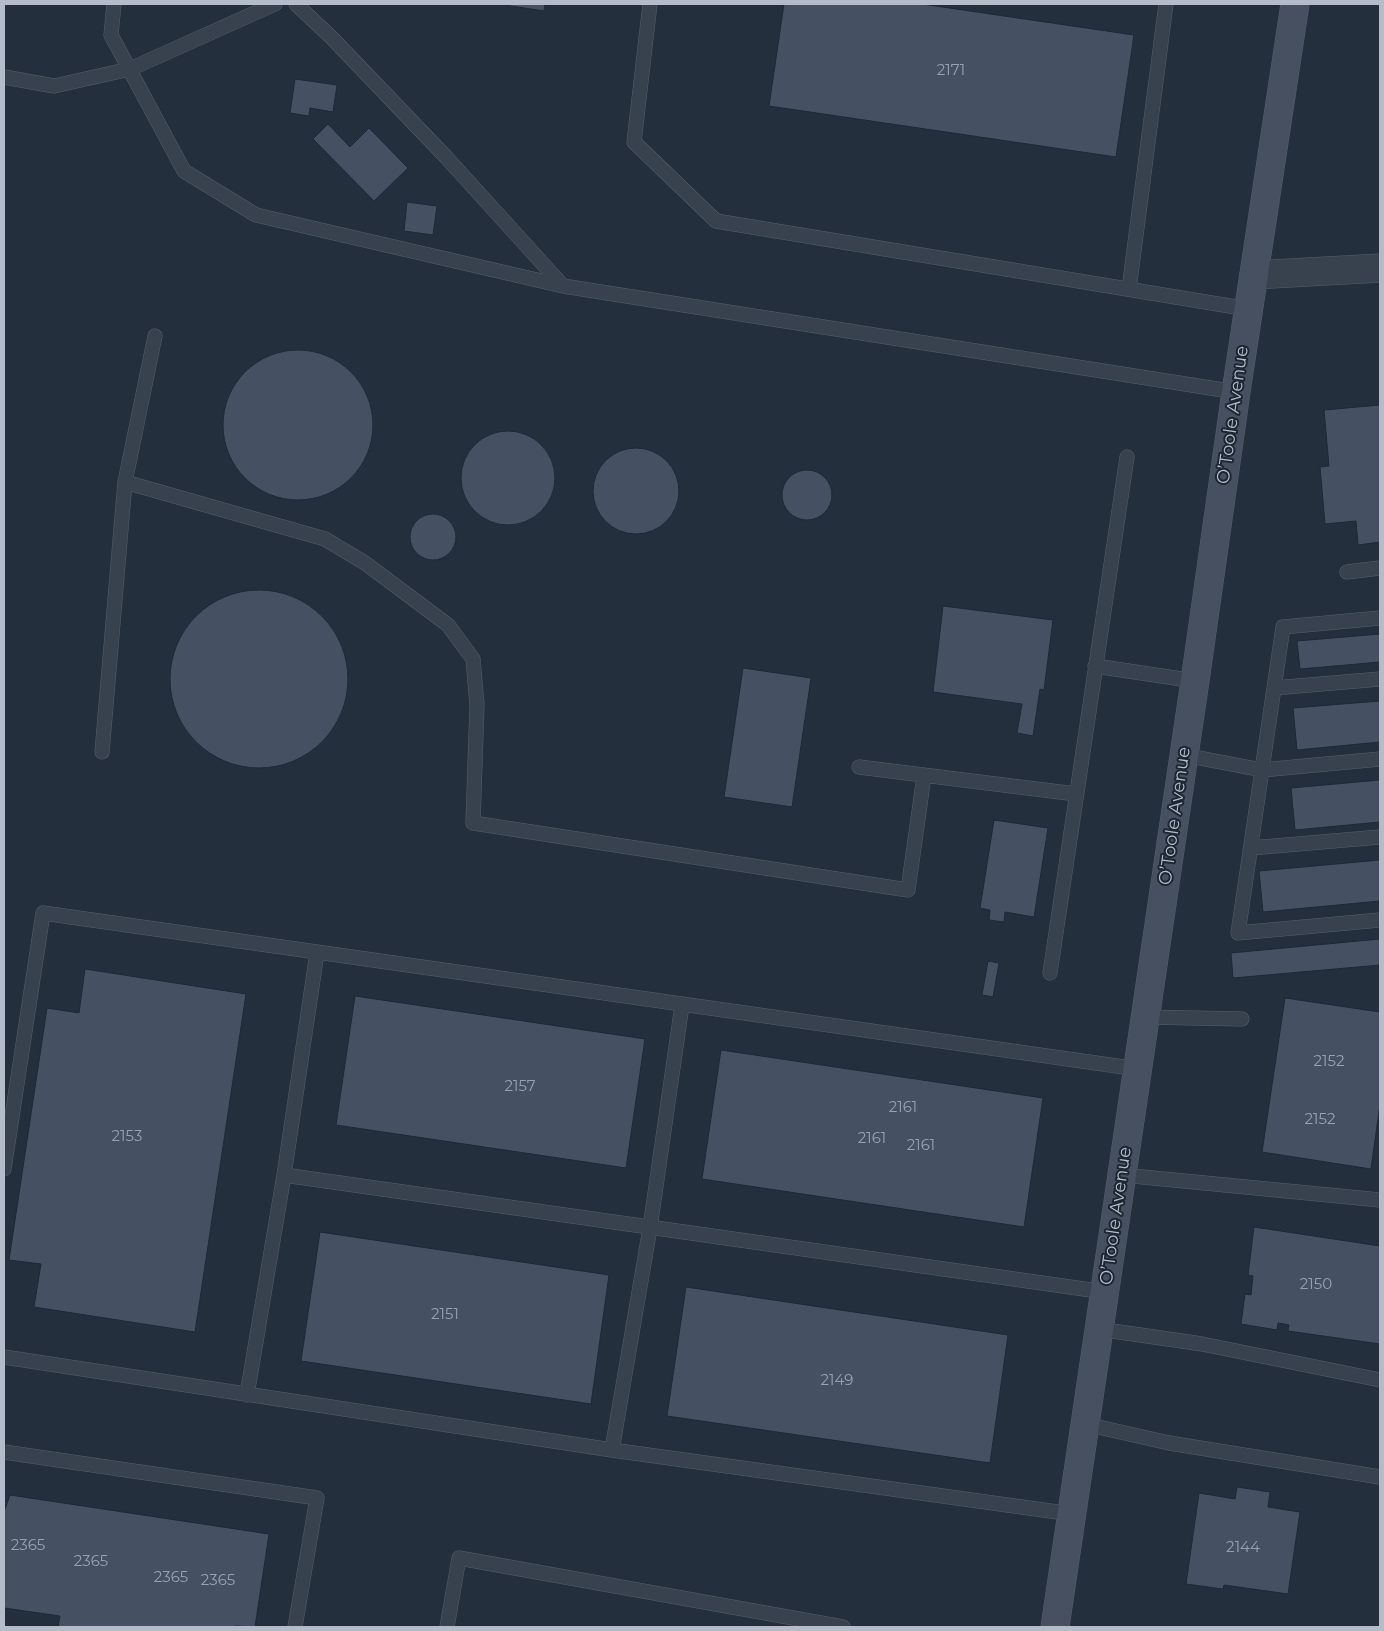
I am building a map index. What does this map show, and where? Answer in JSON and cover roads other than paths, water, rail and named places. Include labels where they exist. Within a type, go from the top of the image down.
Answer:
[{"type":"street","name":"O’Toole Avenue","points":[[1055,1627],[1248,309],[1295,4]]},
{"type":"street","points":[[1254,275],[1380,268]]},
{"type":"lane","points":[[114,4],[110,35],[184,171],[256,215],[563,286],[1236,392]]},
{"type":"lane","points":[[4,77],[54,86],[130,70],[275,4]]},
{"type":"lane","points":[[296,4],[332,38],[446,157],[563,286]]},
{"type":"lane","points":[[650,4],[634,142],[716,221],[1248,309]]},
{"type":"lane","points":[[1129,289],[1166,4]]},
{"type":"lane","points":[[102,752],[125,482],[155,336]]},
{"type":"lane","points":[[1050,973],[1127,457]]},
{"type":"lane","points":[[125,482],[325,539],[365,563],[448,625],[473,659],[477,705],[472,823],[908,890],[924,776]]},
{"type":"lane","points":[[1347,572],[1380,568]]},
{"type":"lane","points":[[1380,618],[1282,627],[1238,933],[1380,920]]},
{"type":"lane","points":[[1095,666],[1195,681]]},
{"type":"lane","points":[[1274,688],[1380,679]]},
{"type":"lane","points":[[1184,755],[1262,770],[1380,759]]},
{"type":"lane","points":[[860,767],[1076,794]]},
{"type":"lane","points":[[1251,848],[1380,837]]},
{"type":"lane","points":[[4,1169],[43,913],[1138,1069]]},
{"type":"lane","points":[[246,1395],[284,1175],[317,953]]},
{"type":"lane","points":[[612,1450],[650,1228],[682,1005]]},
{"type":"lane","points":[[1145,1017],[1242,1019]]},
{"type":"lane","points":[[1122,1174],[1380,1200]]},
{"type":"lane","points":[[284,1175],[1105,1292]]},
{"type":"lane","points":[[1099,1329],[1202,1344],[1380,1380]]},
{"type":"lane","points":[[4,1357],[612,1450],[1072,1514]]},
{"type":"lane","points":[[1085,1424],[1169,1443],[1380,1477]]},
{"type":"lane","points":[[4,1452],[317,1498],[295,1627]]},
{"type":"lane","points":[[446,1627],[459,1558],[842,1627]]}]
